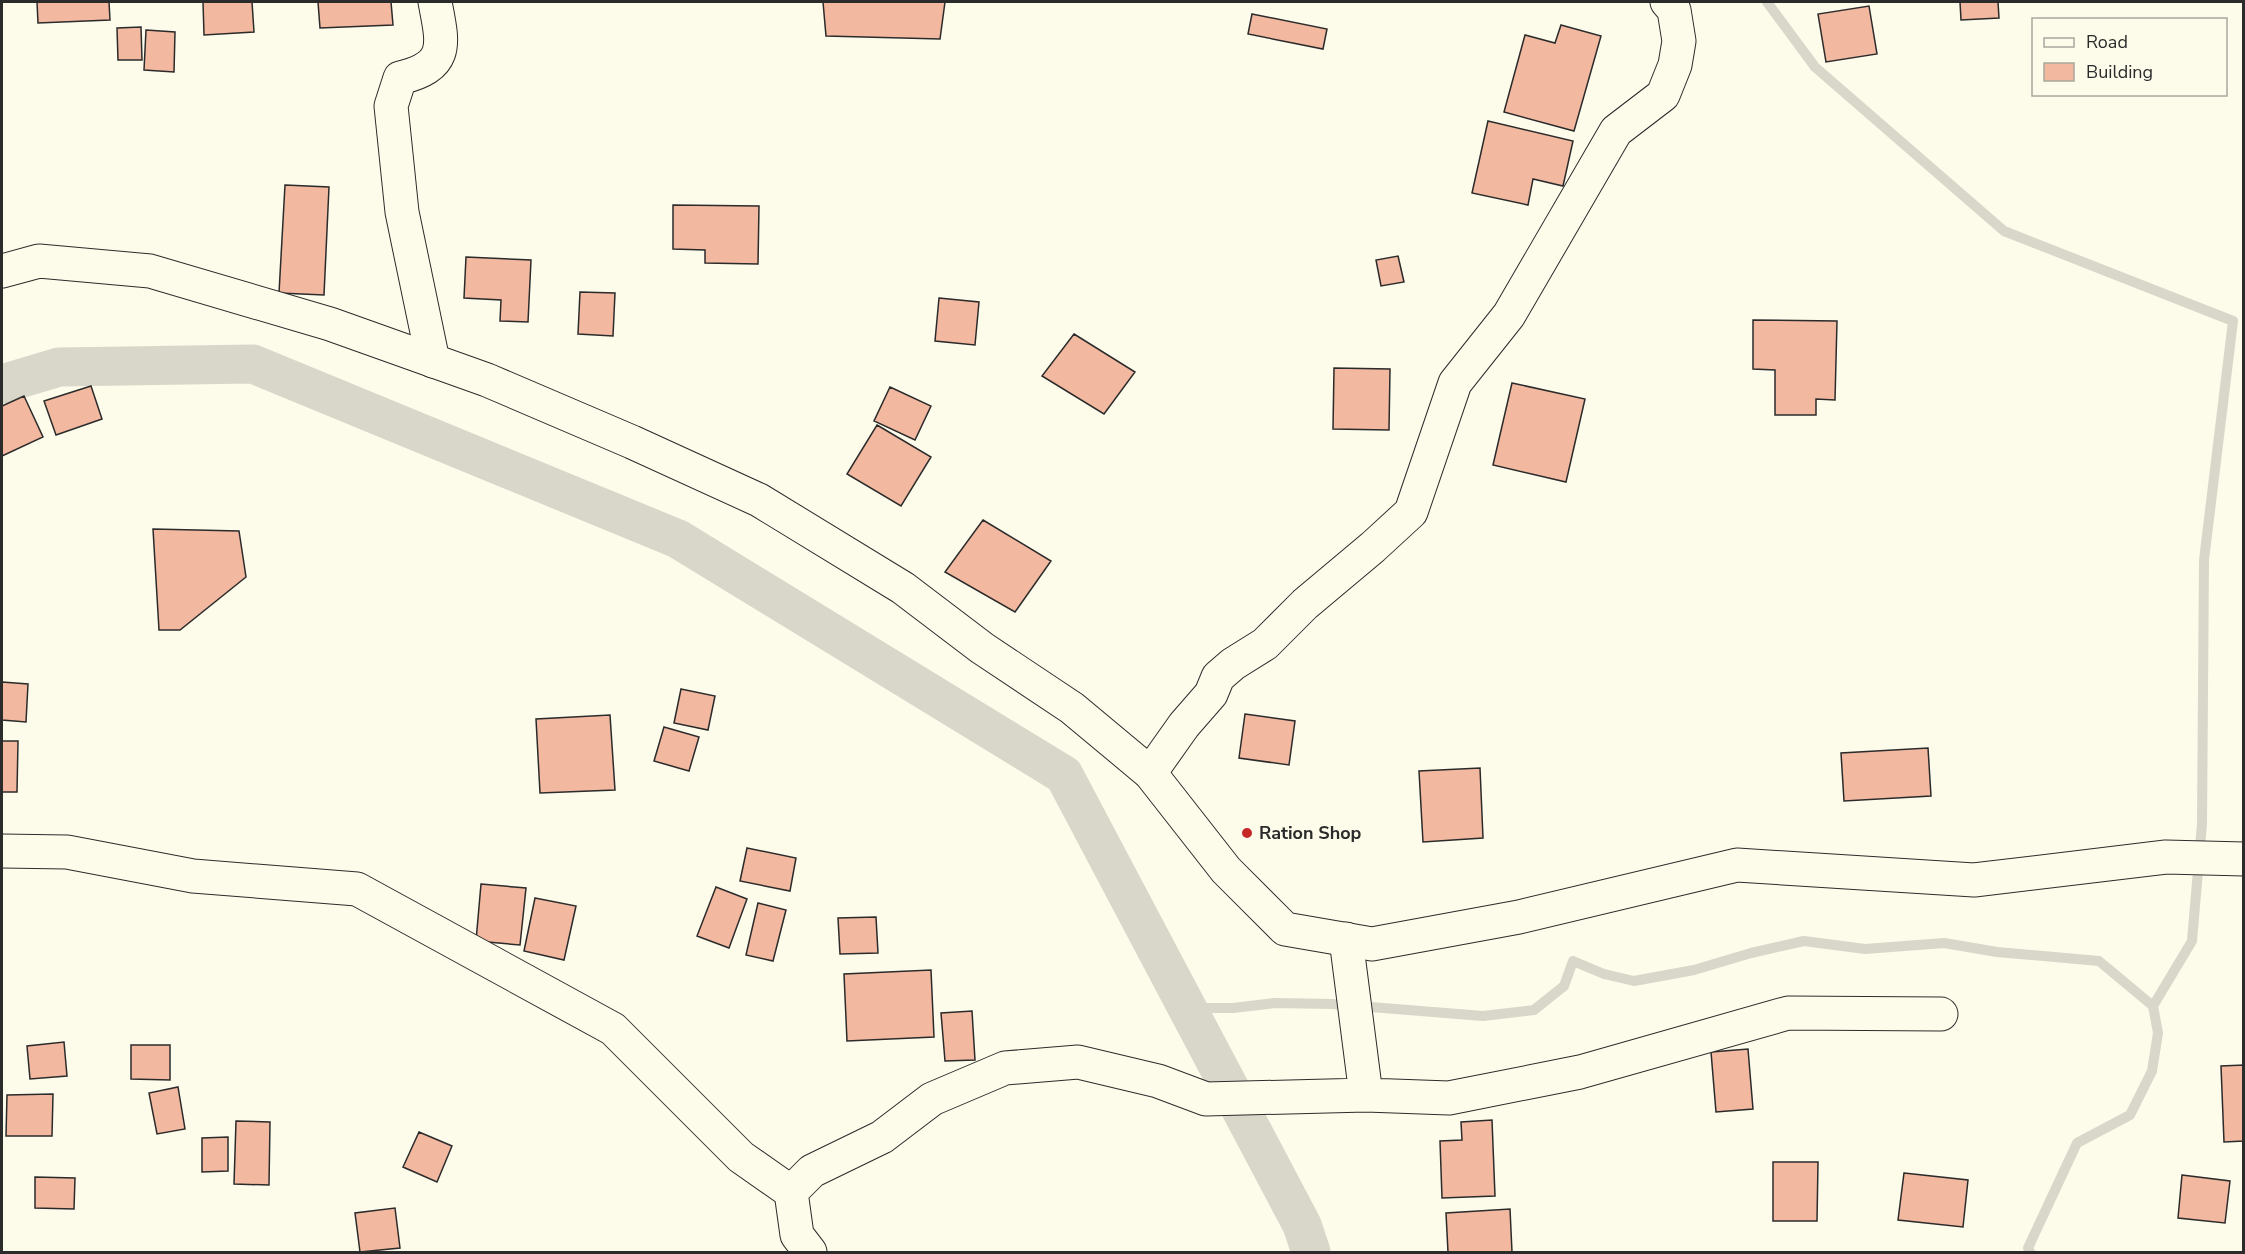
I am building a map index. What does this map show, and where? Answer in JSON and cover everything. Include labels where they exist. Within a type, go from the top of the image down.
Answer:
[{"type":"street","points":[[433,361],[402,213],[391,106],[400,78],[419,74],[436,62],[442,41],[435,2]]},
{"type":"street","points":[[1150,773],[1184,724],[1211,694],[1218,677],[1233,664],[1265,644],[1305,604],[1412,512],[1455,383],[1509,315],[1616,131],[1663,95],[1675,65],[1679,40],[1674,10],[1667,2]]},
{"type":"street","points":[[2,271],[39,261],[150,271],[330,324],[487,380],[632,442],[759,500],[903,588],[982,648],[1072,708],[1150,773],[1226,870],[1285,929],[1372,944],[1519,917],[1737,865],[1974,880],[2166,857],[2238,860]]},
{"type":"street","points":[[2,851],[67,852],[193,876],[357,889],[613,1029],[741,1156],[791,1192],[797,1235],[810,1252]]},
{"type":"street","points":[[1346,939],[1366,1095]]},
{"type":"street","points":[[791,1192],[812,1171],[882,1137],[932,1099],[1005,1068],[1078,1062],[1158,1081],[1206,1099],[1366,1095],[1449,1098],[1580,1072],[1788,1013],[1941,1014]]},
{"type":"building","points":[[37,2],[109,2],[110,20],[38,23]]},
{"type":"building","points":[[203,2],[252,2],[254,32],[204,35]]},
{"type":"building","points":[[318,2],[391,2],[393,25],[320,28]]},
{"type":"building","points":[[823,2],[945,2],[940,39],[826,36]]},
{"type":"building","points":[[1960,2],[1998,2],[1999,18],[1961,20]]},
{"type":"building","points":[[1869,6],[1877,54],[1826,62],[1818,14]]},
{"type":"building","points":[[1252,14],[1327,29],[1323,49],[1248,34]]},
{"type":"building","points":[[1561,25],[1601,36],[1574,131],[1504,112],[1525,35],[1555,43]]},
{"type":"building","points":[[141,27],[142,60],[118,60],[117,28]]},
{"type":"building","points":[[146,30],[175,32],[174,72],[144,70]]},
{"type":"building","points":[[1488,121],[1573,141],[1563,186],[1533,179],[1528,205],[1472,193]]},
{"type":"building","points":[[285,185],[329,187],[324,295],[279,293]]},
{"type":"building","points":[[673,205],[759,206],[758,264],[705,263],[705,250],[673,249]]},
{"type":"building","points":[[1398,256],[1404,282],[1381,286],[1376,260]]},
{"type":"building","points":[[466,257],[531,260],[528,322],[500,321],[501,300],[464,298]]},
{"type":"building","points":[[580,292],[615,293],[613,336],[578,334]]},
{"type":"building","points":[[939,298],[979,302],[975,345],[935,341]]},
{"type":"building","points":[[1753,320],[1837,321],[1835,400],[1816,399],[1816,415],[1775,415],[1775,370],[1753,369]]},
{"type":"building","points":[[1074,334],[1135,372],[1104,414],[1042,376]]},
{"type":"building","points":[[1334,368],[1390,369],[1389,430],[1333,429]]},
{"type":"building","points":[[1512,383],[1585,399],[1566,482],[1493,465]]},
{"type":"building","points":[[91,386],[102,419],[56,435],[44,401]]},
{"type":"building","points":[[890,387],[931,406],[915,440],[874,421]]},
{"type":"building","points":[[24,396],[43,437],[2,456],[2,406]]},
{"type":"building","points":[[877,425],[931,457],[901,506],[847,474]]},
{"type":"building","points":[[983,520],[1051,561],[1015,612],[945,572]]},
{"type":"building","points":[[153,529],[239,531],[246,577],[180,630],[159,630]]},
{"type":"building","points":[[2,682],[28,684],[26,722],[2,720]]},
{"type":"building","points":[[681,689],[715,696],[708,730],[674,723]]},
{"type":"building","points":[[1245,714],[1295,721],[1289,765],[1239,758]]},
{"type":"building","points":[[610,715],[615,790],[540,793],[536,719]]},
{"type":"building","points":[[664,727],[699,737],[689,771],[654,761]]},
{"type":"building","points":[[2,741],[18,741],[17,792],[2,792]]},
{"type":"building","points":[[1928,748],[1931,796],[1844,801],[1841,753]]},
{"type":"building","points":[[1480,768],[1483,838],[1423,842],[1419,771]]},
{"type":"building","points":[[747,848],[796,858],[790,891],[740,881]]},
{"type":"building","points":[[481,884],[526,888],[520,945],[476,941]]},
{"type":"building","points":[[716,887],[747,899],[729,948],[697,936]]},
{"type":"building","points":[[535,898],[576,906],[564,960],[524,951]]},
{"type":"building","points":[[758,903],[786,910],[773,961],[746,955]]},
{"type":"building","points":[[876,917],[878,953],[840,954],[838,918]]},
{"type":"building","points":[[931,970],[934,1037],[847,1041],[844,974]]},
{"type":"building","points":[[972,1011],[975,1060],[945,1061],[941,1013]]},
{"type":"building","points":[[64,1042],[67,1076],[30,1079],[27,1046]]},
{"type":"building","points":[[131,1045],[170,1045],[170,1080],[131,1079]]},
{"type":"building","points":[[1748,1049],[1753,1109],[1716,1112],[1711,1052]]},
{"type":"building","points":[[2244,1065],[2244,1141],[2224,1142],[2221,1066]]},
{"type":"building","points":[[178,1087],[185,1129],[157,1134],[149,1093]]},
{"type":"building","points":[[53,1094],[52,1136],[6,1136],[7,1095]]},
{"type":"building","points":[[1492,1120],[1495,1196],[1442,1198],[1440,1141],[1462,1140],[1461,1122]]},
{"type":"building","points":[[236,1121],[270,1122],[269,1185],[234,1184]]},
{"type":"building","points":[[419,1132],[452,1146],[437,1182],[403,1167]]},
{"type":"building","points":[[228,1137],[228,1171],[202,1172],[202,1138]]},
{"type":"building","points":[[1773,1162],[1818,1162],[1817,1221],[1773,1221]]},
{"type":"building","points":[[1904,1173],[1968,1180],[1963,1227],[1898,1220]]},
{"type":"building","points":[[2182,1175],[2230,1181],[2225,1223],[2178,1218]]},
{"type":"building","points":[[35,1177],[75,1178],[74,1209],[35,1208]]},
{"type":"building","points":[[395,1208],[400,1248],[360,1252],[355,1213]]},
{"type":"building","points":[[1510,1209],[1512,1252],[1448,1252],[1446,1213]]},
{"type":"waterway","points":[[1767,2],[1815,67],[2004,231],[2233,321],[2204,560],[2202,824],[2192,941],[2153,1006]]},
{"type":"waterway","points":[[2,384],[59,367],[253,364],[678,539],[1064,775],[1302,1225],[1311,1252]]},
{"type":"waterway","points":[[1187,1008],[1233,1008],[1275,1003],[1333,1004],[1483,1016],[1534,1010],[1564,986],[1573,961],[1604,974],[1634,981],[1694,970],[1751,953],[1804,941],[1865,949],[1944,943],[1997,952],[2099,961],[2153,1006],[2158,1033],[2152,1071],[2130,1115],[2077,1143],[2028,1248],[2030,1252]]},
{"type":"place","name":"Ration Shop","points":[[1247,833]]}]
